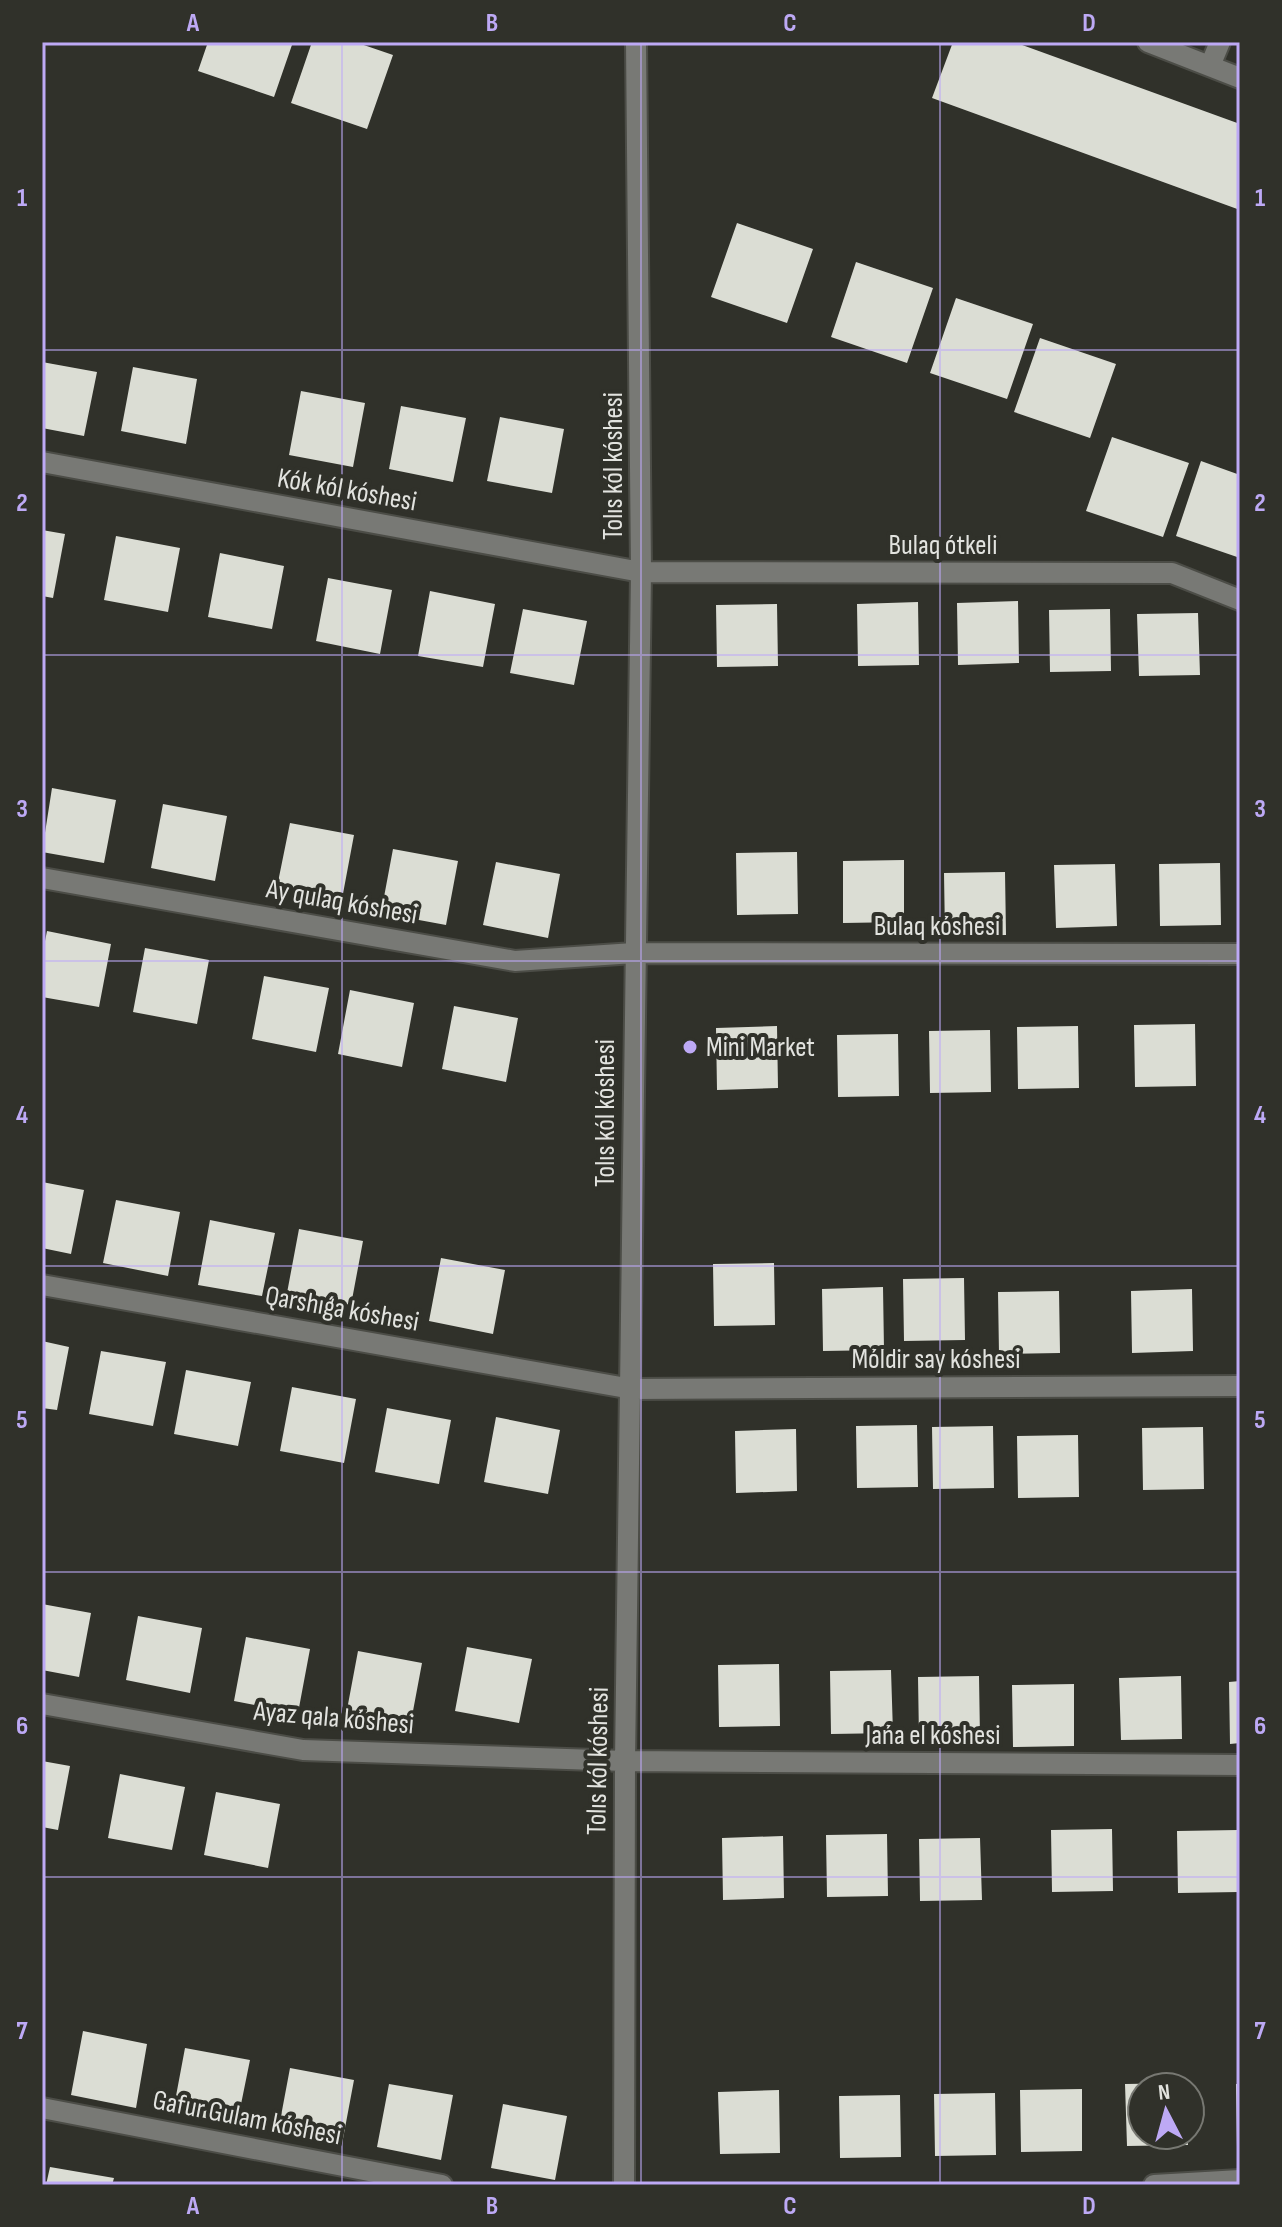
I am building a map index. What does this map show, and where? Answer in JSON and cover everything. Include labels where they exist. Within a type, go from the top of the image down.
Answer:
[{"type":"street","name":"Tolıs kól kóshesi","points":[[624,2185],[625,1761],[641,572],[636,42]]},
{"type":"street","points":[[1148,42],[1240,78]]},
{"type":"street","points":[[1210,66],[1220,42]]},
{"type":"street","name":"Kók kól kóshesi","points":[[42,462],[641,572]]},
{"type":"street","name":"Bulaq ótkeli","points":[[641,572],[1172,573],[1240,600]]},
{"type":"street","name":"Ay qulaq kóshesi","points":[[42,878],[515,961],[634,953]]},
{"type":"street","name":"Bulaq kóshesi","points":[[634,953],[1240,954]]},
{"type":"street","name":"Qarshıǵa kóshesi","points":[[42,1285],[632,1389]]},
{"type":"street","name":"Móldir say kóshesi","points":[[632,1389],[1240,1386]]},
{"type":"street","name":"Ayaz qala kóshesi","points":[[42,1704],[303,1750],[625,1761]]},
{"type":"street","name":"Jańa el kóshesi","points":[[625,1761],[1240,1765]]},
{"type":"street","name":"Gafur Gulam kóshesi","points":[[42,2108],[442,2185]]},
{"type":"street","points":[[1154,2185],[1240,2180]]},
{"type":"building","points":[[208,42],[293,42],[274,97],[198,71]]},
{"type":"building","points":[[312,42],[355,42],[393,55],[367,129],[291,103]]},
{"type":"building","points":[[953,42],[1014,42],[1240,124],[1240,210],[932,98]]},
{"type":"building","points":[[737,223],[813,249],[787,323],[711,297]]},
{"type":"building","points":[[856,262],[933,288],[907,363],[831,337]]},
{"type":"building","points":[[956,298],[1033,324],[1007,399],[930,373]]},
{"type":"building","points":[[1040,338],[1116,364],[1090,438],[1014,412]]},
{"type":"building","points":[[42,362],[97,372],[84,436],[42,428]]},
{"type":"building","points":[[133,367],[197,379],[186,444],[121,431]]},
{"type":"building","points":[[301,391],[365,403],[353,467],[289,455]]},
{"type":"building","points":[[401,406],[466,418],[453,482],[389,469]]},
{"type":"building","points":[[500,417],[564,429],[552,493],[487,481]]},
{"type":"building","points":[[1112,437],[1189,463],[1163,537],[1086,511]]},
{"type":"building","points":[[1201,461],[1240,475],[1240,558],[1176,536]]},
{"type":"building","points":[[42,530],[65,534],[53,598],[42,596]]},
{"type":"building","points":[[116,536],[180,548],[168,612],[104,600]]},
{"type":"building","points":[[220,553],[284,566],[272,629],[208,617]]},
{"type":"building","points":[[328,578],[392,590],[380,654],[316,641]]},
{"type":"building","points":[[430,591],[495,604],[483,667],[418,656]]},
{"type":"building","points":[[1018,601],[1019,663],[958,665],[957,603]]},
{"type":"building","points":[[918,602],[919,665],[858,666],[857,604]]},
{"type":"building","points":[[777,604],[778,666],[717,667],[716,605]]},
{"type":"building","points":[[523,609],[587,621],[574,685],[510,673]]},
{"type":"building","points":[[1110,609],[1111,671],[1050,672],[1049,610]]},
{"type":"building","points":[[1198,613],[1200,675],[1139,676],[1137,614]]},
{"type":"building","points":[[52,788],[116,800],[104,863],[42,852]]},
{"type":"building","points":[[163,804],[227,816],[215,881],[151,868]]},
{"type":"building","points":[[290,823],[354,835],[342,899],[277,887]]},
{"type":"building","points":[[393,849],[458,861],[446,925],[381,913]]},
{"type":"building","points":[[797,852],[798,914],[737,915],[736,853]]},
{"type":"building","points":[[904,860],[904,922],[843,923],[843,861]]},
{"type":"building","points":[[496,862],[560,874],[548,938],[483,925]]},
{"type":"building","points":[[1220,863],[1221,925],[1160,926],[1159,864]]},
{"type":"building","points":[[1115,864],[1117,926],[1056,928],[1054,865]]},
{"type":"building","points":[[1005,872],[1006,935],[945,936],[944,873]]},
{"type":"building","points":[[47,931],[111,944],[99,1007],[42,997],[42,956]]},
{"type":"building","points":[[145,948],[209,960],[197,1024],[133,1012]]},
{"type":"building","points":[[264,976],[329,988],[316,1052],[252,1039]]},
{"type":"building","points":[[350,990],[414,1003],[402,1067],[338,1054]]},
{"type":"building","points":[[454,1006],[518,1018],[506,1082],[442,1069]]},
{"type":"building","points":[[1195,1024],[1196,1086],[1135,1087],[1134,1025]]},
{"type":"building","points":[[777,1026],[778,1088],[717,1090],[716,1028]]},
{"type":"building","points":[[1078,1026],[1079,1088],[1018,1089],[1017,1027]]},
{"type":"building","points":[[990,1030],[991,1092],[930,1093],[929,1031]]},
{"type":"building","points":[[898,1034],[899,1096],[838,1097],[837,1035]]},
{"type":"building","points":[[42,1182],[84,1190],[71,1254],[42,1248]]},
{"type":"building","points":[[116,1200],[180,1212],[168,1276],[103,1263]]},
{"type":"building","points":[[210,1220],[275,1233],[262,1296],[198,1285]]},
{"type":"building","points":[[299,1229],[363,1241],[351,1305],[287,1293]]},
{"type":"building","points":[[441,1258],[505,1270],[493,1334],[429,1321]]},
{"type":"building","points":[[774,1263],[775,1325],[714,1326],[713,1264]]},
{"type":"building","points":[[964,1278],[965,1340],[904,1341],[903,1279]]},
{"type":"building","points":[[883,1287],[884,1350],[823,1351],[822,1289]]},
{"type":"building","points":[[1192,1289],[1193,1351],[1132,1353],[1131,1291]]},
{"type":"building","points":[[1059,1291],[1060,1353],[999,1354],[998,1292]]},
{"type":"building","points":[[42,1341],[69,1347],[57,1410],[42,1408]]},
{"type":"building","points":[[101,1351],[166,1362],[153,1426],[89,1414]]},
{"type":"building","points":[[186,1370],[251,1382],[238,1446],[174,1434]]},
{"type":"building","points":[[292,1387],[356,1399],[344,1463],[280,1451]]},
{"type":"building","points":[[387,1408],[451,1420],[439,1484],[375,1472]]},
{"type":"building","points":[[496,1417],[560,1430],[548,1494],[484,1482]]},
{"type":"building","points":[[917,1425],[918,1487],[857,1488],[856,1426]]},
{"type":"building","points":[[993,1426],[994,1488],[933,1489],[932,1427]]},
{"type":"building","points":[[1203,1427],[1204,1489],[1143,1490],[1142,1428]]},
{"type":"building","points":[[796,1429],[797,1491],[736,1493],[735,1431]]},
{"type":"building","points":[[1078,1435],[1079,1497],[1018,1498],[1017,1436]]},
{"type":"building","points":[[42,1604],[91,1613],[79,1677],[42,1670]]},
{"type":"building","points":[[138,1616],[202,1628],[190,1693],[126,1680]]},
{"type":"building","points":[[246,1637],[310,1649],[298,1713],[234,1701]]},
{"type":"building","points":[[467,1647],[532,1659],[519,1723],[455,1711]]},
{"type":"building","points":[[358,1651],[422,1663],[410,1727],[346,1715]]},
{"type":"building","points":[[779,1664],[780,1726],[719,1727],[718,1665]]},
{"type":"building","points":[[891,1670],[893,1733],[831,1734],[830,1671]]},
{"type":"building","points":[[979,1676],[980,1738],[919,1739],[918,1677]]},
{"type":"building","points":[[1181,1676],[1182,1739],[1121,1740],[1119,1678]]},
{"type":"building","points":[[1240,1681],[1240,1743],[1230,1744],[1229,1682]]},
{"type":"building","points":[[1074,1684],[1074,1746],[1013,1747],[1012,1685]]},
{"type":"building","points":[[42,1761],[70,1766],[58,1830],[42,1827]]},
{"type":"building","points":[[120,1774],[185,1787],[172,1850],[108,1838]]},
{"type":"building","points":[[216,1792],[280,1804],[268,1868],[204,1855]]},
{"type":"building","points":[[1112,1829],[1113,1891],[1052,1892],[1051,1830]]},
{"type":"building","points":[[1238,1830],[1239,1892],[1178,1893],[1177,1831]]},
{"type":"building","points":[[887,1834],[888,1896],[827,1897],[826,1835]]},
{"type":"building","points":[[783,1836],[784,1898],[723,1900],[722,1838]]},
{"type":"building","points":[[980,1838],[982,1900],[920,1901],[919,1839]]},
{"type":"building","points":[[83,2031],[147,2044],[136,2108],[71,2095]]},
{"type":"building","points":[[185,2048],[250,2060],[237,2124],[173,2112]]},
{"type":"building","points":[[290,2068],[354,2080],[342,2144],[278,2132]]},
{"type":"building","points":[[389,2084],[453,2095],[441,2160],[377,2147]]},
{"type":"building","points":[[1236,2084],[1240,2084],[1240,2146],[1237,2147]]},
{"type":"building","points":[[1082,2089],[1082,2151],[1021,2152],[1020,2090]]},
{"type":"building","points":[[779,2090],[780,2153],[720,2154],[718,2092]]},
{"type":"building","points":[[995,2093],[996,2155],[935,2156],[934,2094]]},
{"type":"building","points":[[900,2095],[901,2157],[840,2158],[839,2096]]},
{"type":"building","points":[[503,2104],[567,2116],[555,2180],[491,2168]]},
{"type":"building","points":[[50,2167],[114,2178],[112,2185],[46,2185]]},
{"type":"place","name":"Mini Market","points":[[690,1047]]}]
